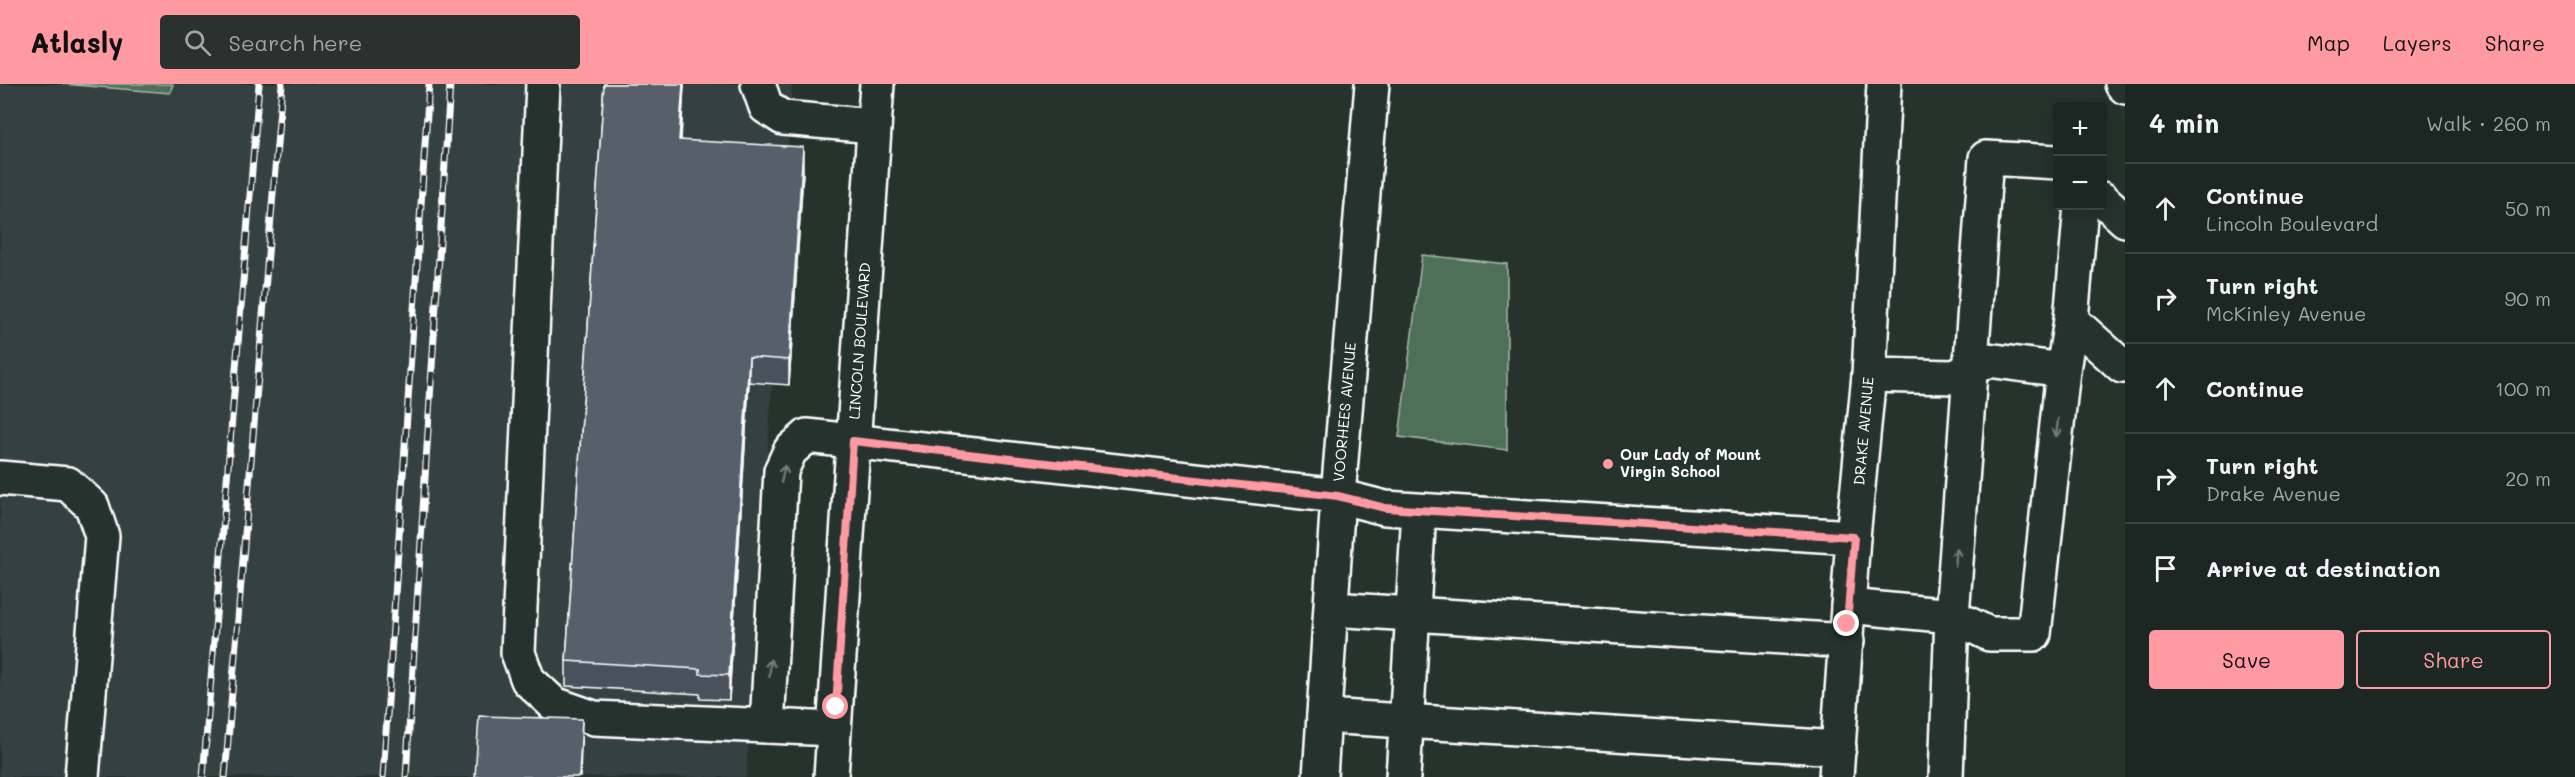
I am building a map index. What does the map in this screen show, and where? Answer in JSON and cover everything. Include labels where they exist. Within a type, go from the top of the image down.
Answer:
[{"type":"street","points":[[543,84],[518,653],[528,680],[554,704],[594,717],[834,729]]},
{"type":"street","points":[[758,84],[766,107],[783,118],[874,126]]},
{"type":"street","name":"LINCOLN BOULEVARD","points":[[831,777],[877,84]]},
{"type":"street","name":"VOORHEES AVENUE","points":[[1320,777],[1338,496],[1372,84]]},
{"type":"street","name":"DRAKE AVENUE","points":[[1838,763],[1848,606],[1869,375],[1884,84]]},
{"type":"street","points":[[1881,116],[1906,84]]},
{"type":"street","points":[[1946,777],[1952,616],[1986,158],[2053,162]]},
{"type":"street","points":[[2107,203],[2125,220]]},
{"type":"street","points":[[1848,606],[1952,616],[1989,634],[2034,634],[2063,370],[2071,320],[2081,210]]},
{"type":"street","points":[[2071,320],[2122,366],[2125,366]]},
{"type":"street","points":[[1869,375],[1955,377],[1988,360],[2063,370]]},
{"type":"street","points":[[767,726],[781,471],[790,451],[807,436],[1338,496],[1385,508],[1854,537]]},
{"type":"street","points":[[0,478],[68,484],[92,506],[102,536],[82,777]]},
{"type":"street","points":[[1403,777],[1419,511]]},
{"type":"street","points":[[1331,609],[1847,641]]},
{"type":"street","points":[[1324,716],[1406,720],[1838,763]]},
{"type":"shaded area","points":[[0,84],[63,84],[170,93],[173,84],[792,84],[746,777],[0,777]]},
{"type":"green space","points":[[63,84],[173,84],[170,93]]},
{"type":"green space","points":[[1422,255],[1507,264],[1507,450],[1399,437]]},
{"type":"building","points":[[604,84],[683,84],[679,140],[803,147],[789,360],[749,357],[729,675],[700,674],[700,669],[566,661]]},
{"type":"building","points":[[479,716],[582,719],[579,777],[475,777]]},
{"type":"railway","points":[[203,777],[259,84]]},
{"type":"railway","points":[[225,777],[282,84]]},
{"type":"railway","points":[[383,777],[429,84]]},
{"type":"railway","points":[[406,777],[450,84]]},
{"type":"place","name":"Our Lady of Mount Virgin School","points":[[1608,464]]},
{"type":"route","points":[[836,707],[853,441],[1338,496],[1385,508],[1854,537],[1847,624]]}]
